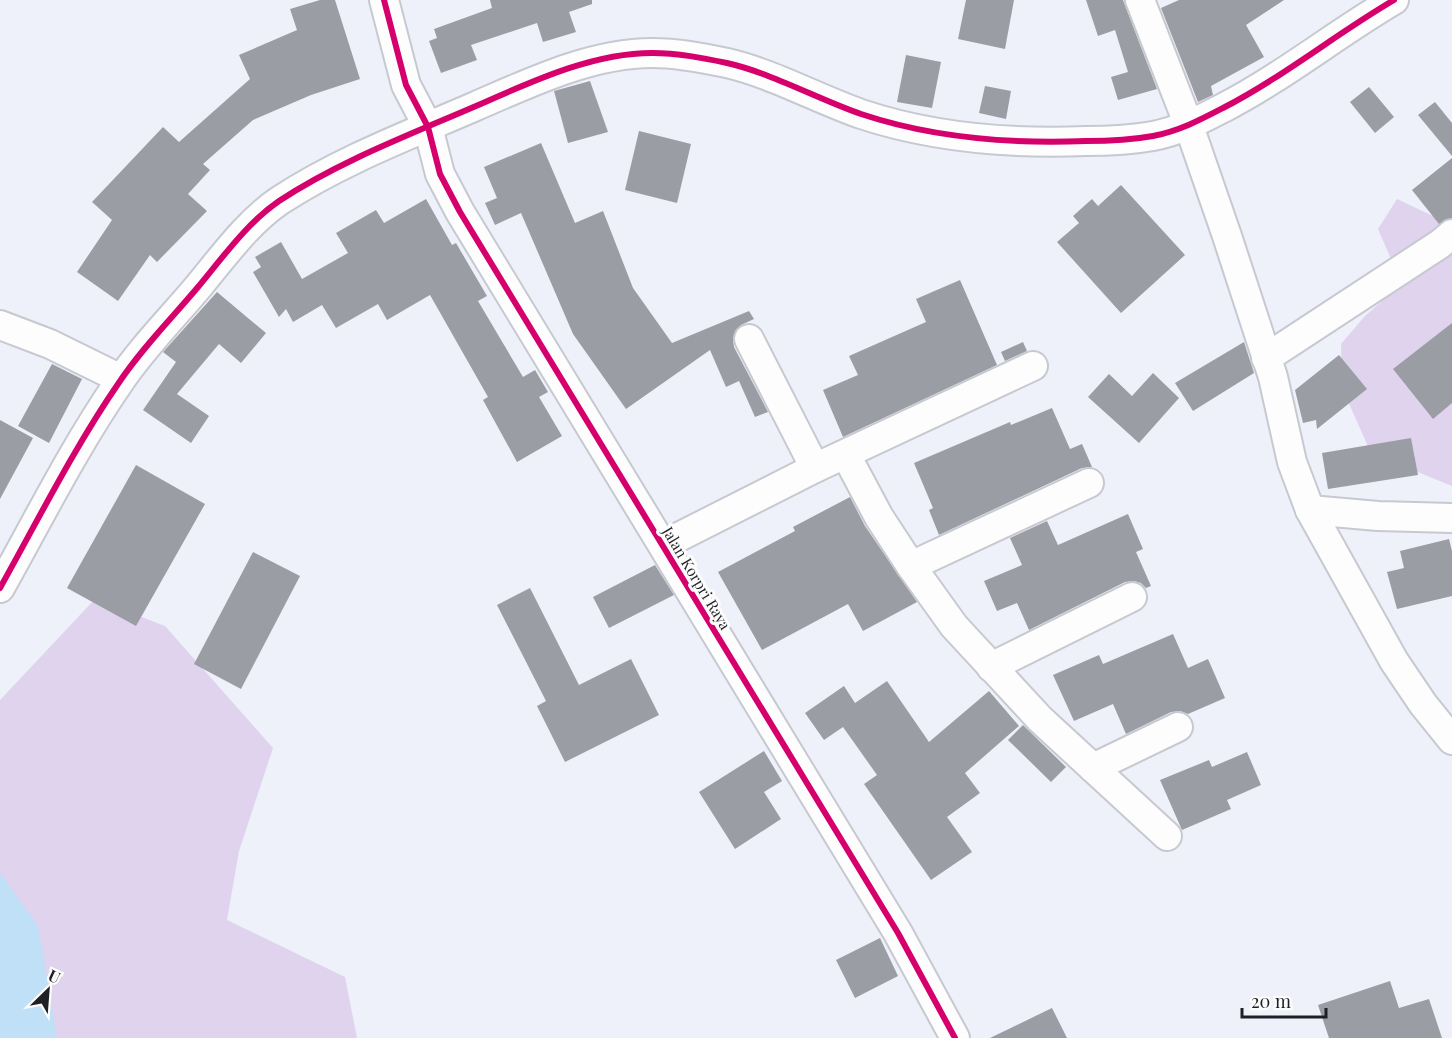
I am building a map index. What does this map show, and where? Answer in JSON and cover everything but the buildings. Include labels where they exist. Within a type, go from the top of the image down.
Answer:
[{"type":"street","name":"Jalan Korpri Raya","points":[[384,0],[406,85],[428,127],[440,174],[460,212],[898,933],[955,1038]]},
{"type":"street","points":[[1140,0],[1189,126],[1227,236],[1273,377],[1292,462],[1310,510],[1394,661],[1423,704],[1452,740]]},
{"type":"street","points":[[0,588],[97,415],[121,379],[249,226],[277,203],[380,146],[515,89],[609,57],[649,53],[682,55],[732,64],[826,102],[907,127],[967,137],[1050,143],[1116,140],[1153,136],[1189,126],[1248,95],[1394,0]]},
{"type":"street","points":[[1266,358],[1452,234]]},
{"type":"street","points":[[0,325],[50,344],[121,379]]},
{"type":"street","points":[[749,339],[815,468]]},
{"type":"street","points":[[663,545],[815,468],[1033,366]]},
{"type":"street","points":[[846,455],[879,517],[954,626],[1040,719],[1167,836]]},
{"type":"street","points":[[911,566],[1089,483]]},
{"type":"street","points":[[1310,510],[1378,516],[1452,518]]},
{"type":"street","points":[[991,667],[1132,597]]},
{"type":"street","points":[[1093,768],[1178,727]]},
{"type":"shaded area","points":[[1397,199],[1452,225],[1452,486],[1371,453],[1342,388],[1341,344],[1365,316],[1402,284],[1378,229]]},
{"type":"shaded area","points":[[95,599],[165,626],[273,748],[239,851],[227,920],[345,977],[357,1038],[0,1038],[0,700]]},
{"type":"water","points":[[0,873],[38,926],[57,1038],[0,1038]]},
{"type":"cycle path","points":[[384,0],[406,85],[428,127],[440,174],[460,212],[898,933],[955,1038]]},
{"type":"cycle path","points":[[0,588],[71,459],[127,371],[256,219],[279,201],[326,173],[400,138],[518,88],[584,63],[629,54],[671,54],[744,67],[861,114],[916,129],[1001,140],[1058,142],[1128,139],[1172,131],[1223,108],[1267,83],[1394,0]]}]
